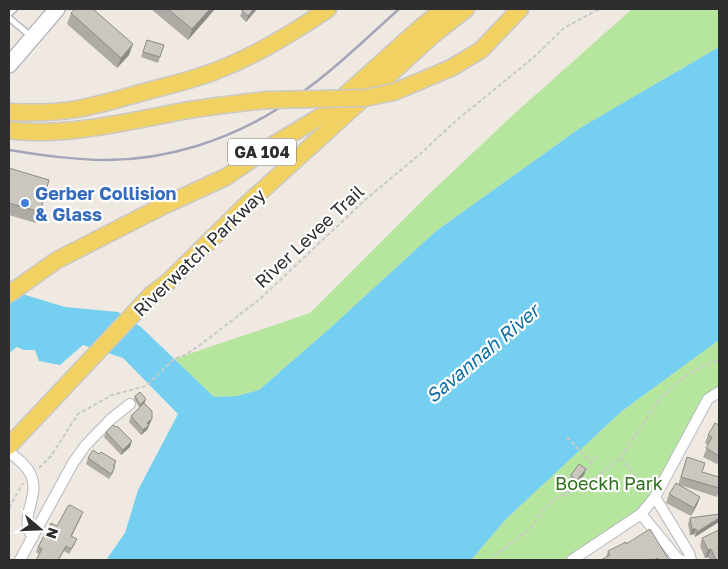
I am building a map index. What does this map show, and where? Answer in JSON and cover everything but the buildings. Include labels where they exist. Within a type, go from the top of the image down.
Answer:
[{"type":"main road","points":[[9,112],[41,113],[77,109],[184,82],[217,71],[254,54],[296,31],[328,9]]},
{"type":"main road","name":"Riverwatch Parkway","points":[[9,294],[57,260],[163,206],[226,177],[268,148],[323,115],[420,28],[444,9]]},
{"type":"main road","name":"Riverwatch Parkway","points":[[9,446],[152,294],[168,282],[246,205],[433,35],[466,9]]},
{"type":"main road","points":[[9,130],[20,132],[88,128],[188,110],[267,100],[365,98],[394,92],[451,68],[481,50],[520,9]]},
{"type":"main road","points":[[9,65],[54,10]]},
{"type":"street","points":[[572,560],[641,514],[655,497],[708,399],[719,392]]},
{"type":"street","points":[[20,560],[73,463],[85,446],[104,426],[130,404]]},
{"type":"street","points":[[9,452],[25,467],[33,479],[33,491],[27,525],[28,531],[33,537]]},
{"type":"street","points":[[655,497],[689,553],[691,560]]},
{"type":"street","points":[[641,514],[680,560]]},
{"type":"lane","points":[[14,9],[9,16],[32,38]]},
{"type":"path","name":"River Levee Trail","points":[[35,471],[50,456],[78,414],[112,395],[146,386],[174,359],[185,355],[200,345],[260,299],[365,200],[458,119],[534,57],[564,28],[599,9]]},
{"type":"path","points":[[489,560],[531,528],[543,510],[555,499],[591,482],[620,457],[666,392],[698,367],[719,360]]},
{"type":"path","points":[[567,437],[592,462]]},
{"type":"path","points":[[580,475],[597,455]]},
{"type":"path","points":[[620,457],[645,488],[655,497]]},
{"type":"path","points":[[9,508],[27,478]]},
{"type":"path","points":[[574,482],[580,487]]},
{"type":"green space","points":[[632,9],[719,9],[719,47],[580,128],[436,231],[259,390],[237,396],[214,397],[174,359],[310,313],[428,195],[514,114]]},
{"type":"green space","name":"Boeckh Park","points":[[719,340],[719,392],[708,399],[655,497],[572,560],[471,560],[506,519],[622,411]]},
{"type":"water","name":"Savannah River","points":[[719,47],[719,340],[622,411],[506,519],[471,560],[106,560],[125,533],[138,490],[178,414],[123,358],[83,345],[60,365],[39,361],[35,350],[24,350],[17,347],[9,353],[9,290],[65,307],[118,312],[141,327],[214,397],[237,396],[259,390],[436,231],[580,128]]},
{"type":"railway","points":[[9,150],[82,159],[130,159],[175,152],[218,139],[260,119],[311,86],[399,9]]},
{"type":"place","name":"Gerber Collision & Glass","points":[[25,203]]}]
